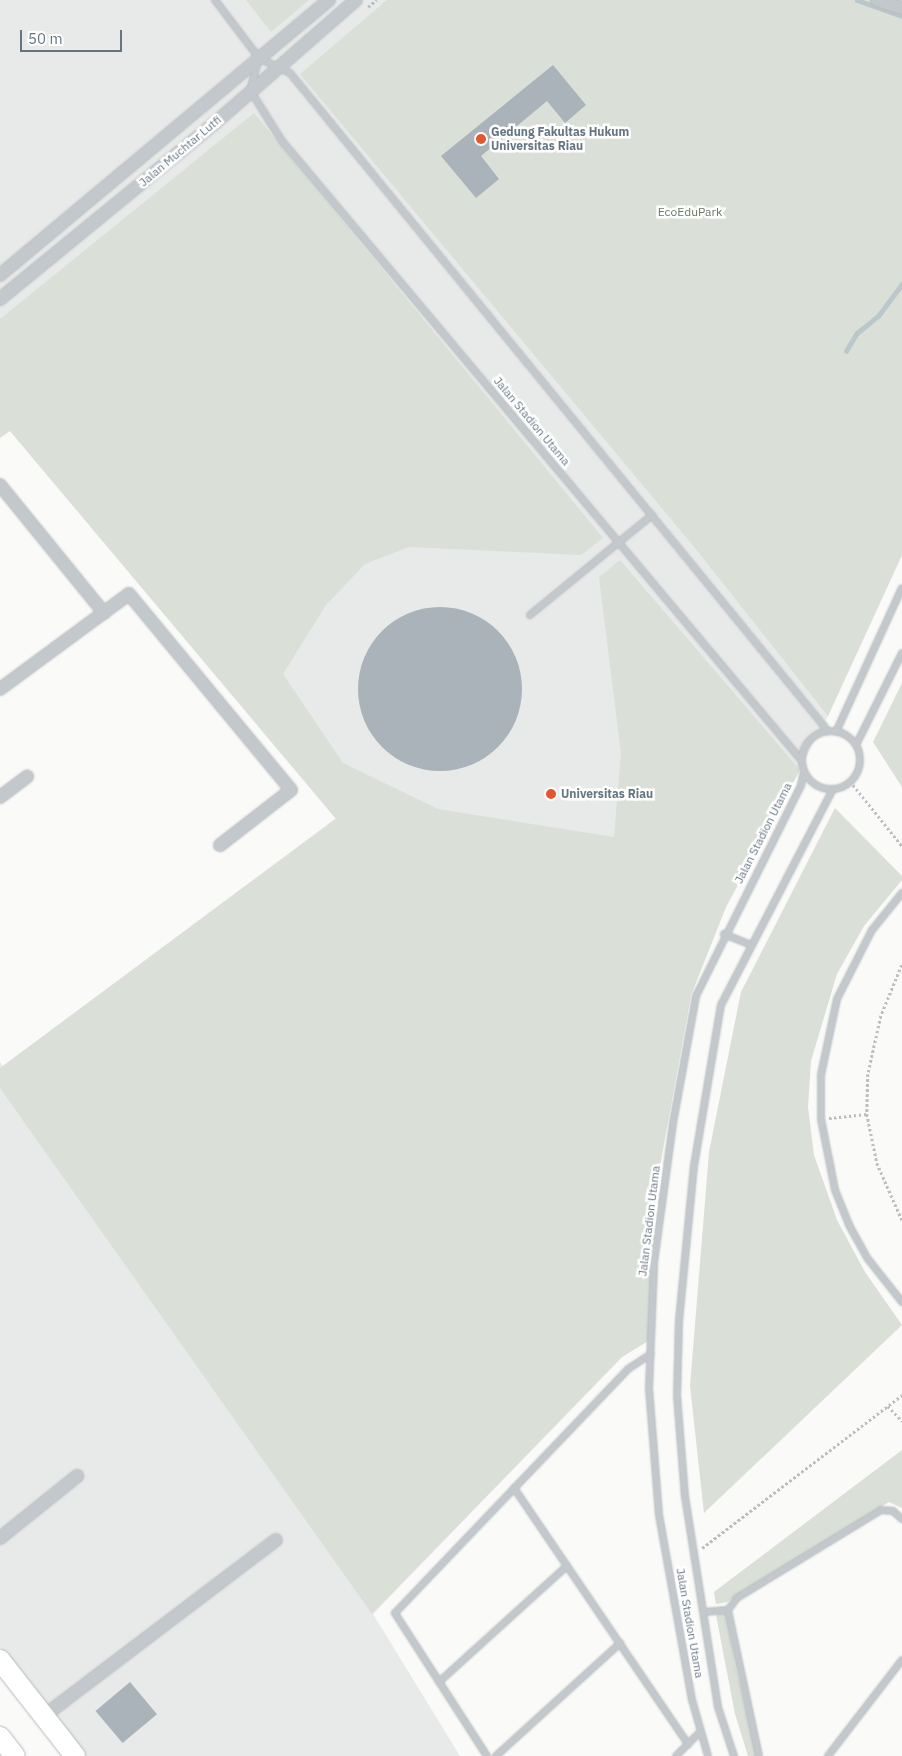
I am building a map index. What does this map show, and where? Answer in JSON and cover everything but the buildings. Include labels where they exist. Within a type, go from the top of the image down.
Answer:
[{"type":"main road","points":[[0,1660],[75,1756]]},
{"type":"main road","points":[[0,1738],[16,1756]]},
{"type":"street","name":"Jalan Muchtar Lutfi","points":[[0,275],[329,0]]},
{"type":"street","name":"Jalan Muchtar Lutfi","points":[[0,299],[356,0]]},
{"type":"street","points":[[877,0],[902,8]]},
{"type":"street","points":[[0,485],[104,613]]},
{"type":"street","points":[[0,689],[129,594],[291,790],[220,845]]},
{"type":"street","points":[[0,797],[27,777]]},
{"type":"street","points":[[0,1538],[77,1476]]},
{"type":"street","points":[[44,1716],[276,1540]]},
{"type":"lane","points":[[215,0],[259,58],[290,73],[828,731]]},
{"type":"lane","points":[[250,90],[259,58]]},
{"type":"lane","name":"Jalan Stadion Utama","points":[[250,90],[282,141],[802,761]]},
{"type":"lane","points":[[530,615],[652,515]]},
{"type":"lane","points":[[836,732],[902,588]]},
{"type":"lane","points":[[856,745],[836,732],[828,731],[808,743],[802,761],[804,771],[815,785],[833,789],[850,782],[859,765],[856,745],[902,653]]},
{"type":"lane","name":"Jalan Stadion Utama","points":[[708,1756],[701,1731],[660,1515],[649,1388],[654,1262],[673,1123],[696,996],[724,934],[801,785],[804,771]]},
{"type":"lane","name":"Jalan Stadion Utama","points":[[734,1756],[718,1707],[685,1496],[677,1396],[679,1321],[694,1166],[721,1005],[749,944],[833,789]]},
{"type":"lane","points":[[902,894],[872,930],[837,999],[822,1065],[821,1119],[835,1190],[850,1225],[868,1259],[902,1302]]},
{"type":"lane","points":[[724,934],[749,944]]},
{"type":"lane","points":[[487,1756],[395,1613],[628,1369],[651,1354]]},
{"type":"lane","points":[[514,1488],[688,1744]]},
{"type":"lane","points":[[704,1612],[728,1610],[737,1598],[881,1510],[893,1512],[902,1518]]},
{"type":"lane","points":[[439,1682],[567,1566]]},
{"type":"lane","points":[[728,1610],[759,1756]]},
{"type":"lane","points":[[496,1756],[620,1643]]},
{"type":"lane","points":[[828,1756],[902,1660]]},
{"type":"lane","points":[[676,1756],[701,1731]]},
{"type":"path","points":[[850,782],[902,846]]},
{"type":"path","points":[[902,965],[880,1016],[868,1074],[867,1114],[877,1163],[902,1220]]},
{"type":"path","points":[[821,1119],[867,1114]]},
{"type":"path","points":[[695,1553],[902,1395]]},
{"type":"path","points":[[888,1406],[902,1421]]},
{"type":"shaded area","name":"Universitas Riau","points":[[0,0],[902,0],[902,555],[828,716],[726,907],[691,995],[655,1193],[648,1341],[622,1357],[373,1614],[460,1756],[86,1756],[0,1647],[0,1062],[3,1066],[336,818],[0,419]]},
{"type":"green space","points":[[246,0],[309,0],[271,32]]},
{"type":"green space","name":"EcoEduPark","points":[[387,0],[902,0],[902,555],[828,716],[695,548],[300,74]]},
{"type":"green space","points":[[254,113],[603,538],[581,555],[409,547],[365,564],[326,605],[283,674],[343,763],[438,809],[614,837],[621,753],[599,577],[620,560],[800,770],[726,907],[691,995],[655,1193],[648,1341],[622,1357],[372,1614],[0,1088],[0,1068],[336,819],[10,431],[0,438],[0,319]]},
{"type":"green space","points":[[902,683],[902,787],[873,742]]},
{"type":"green space","points":[[835,808],[902,876],[902,880],[864,926],[837,974],[811,1061],[808,1107],[814,1155],[837,1220],[865,1272],[902,1325],[704,1513],[690,1386],[709,1152],[741,992]]},
{"type":"green space","points":[[902,1450],[902,1508],[889,1502],[727,1602],[716,1604],[714,1592]]},
{"type":"green space","points":[[726,1612],[735,1665],[757,1756],[748,1756],[735,1714],[716,1615]]},
{"type":"waterway","points":[[857,0],[902,16]]},
{"type":"waterway","points":[[846,351],[857,333],[878,316],[902,284]]},
{"type":"place","name":"Gedung Fakultas Hukum Universitas Riau","points":[[481,139]]},
{"type":"place","name":"Universitas Riau","points":[[551,794]]}]
